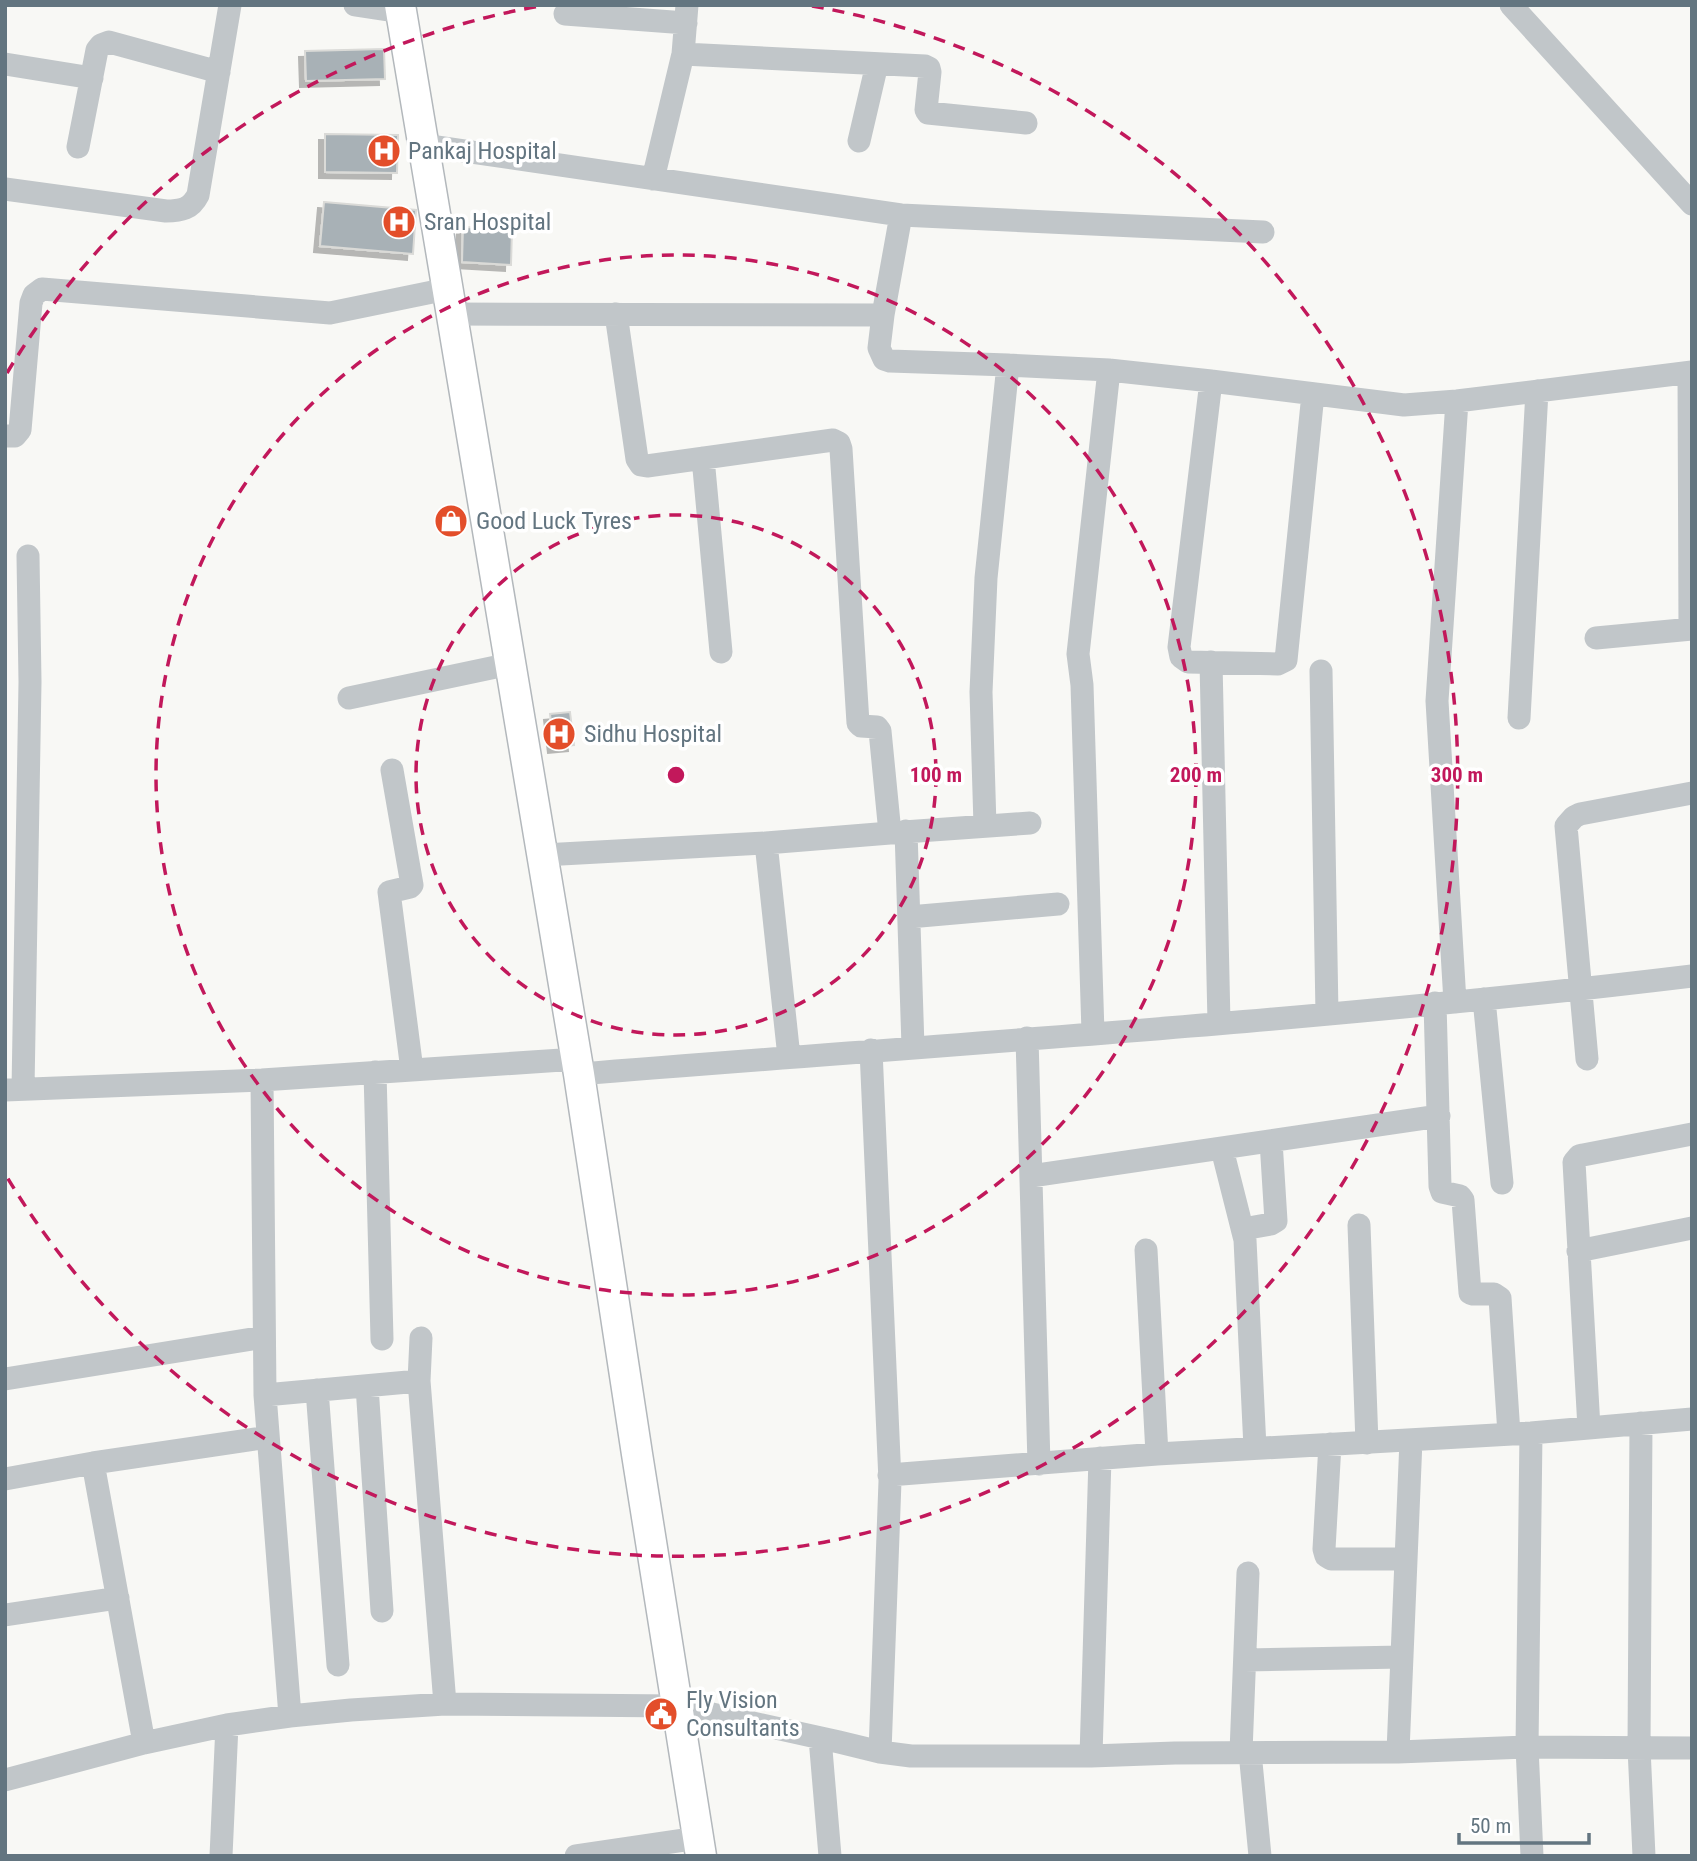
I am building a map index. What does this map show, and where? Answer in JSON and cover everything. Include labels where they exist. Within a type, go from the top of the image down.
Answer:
[{"type":"main road","points":[[400,9],[578,1066],[700,1847]]},
{"type":"street","points":[[5,189],[166,211],[188,208],[198,195],[230,5]]},
{"type":"street","points":[[355,5],[400,9]]},
{"type":"street","points":[[1511,5],[1692,204]]},
{"type":"street","points":[[565,14],[686,14],[684,54],[653,179]]},
{"type":"street","points":[[78,147],[97,50],[102,45],[109,42],[219,72]]},
{"type":"street","points":[[684,54],[925,66],[930,72],[926,110],[929,114],[1026,122]]},
{"type":"street","points":[[5,64],[92,78]]},
{"type":"street","points":[[859,141],[877,64]]},
{"type":"street","points":[[423,145],[901,215],[1263,232]]},
{"type":"street","points":[[901,215],[879,348],[884,359],[890,361],[1109,370],[1404,405],[1457,401],[1690,372],[1691,629],[1596,638]]},
{"type":"street","points":[[5,436],[15,436],[20,430],[31,303],[37,292],[48,288],[330,313],[449,301],[616,314],[883,315]]},
{"type":"street","points":[[616,314],[639,462],[643,466],[833,440],[839,443],[858,723],[880,730],[898,832],[909,917],[913,1047]]},
{"type":"street","points":[[985,826],[981,692],[986,578],[1008,365]]},
{"type":"street","points":[[1093,1033],[1082,685],[1078,654],[1109,370]]},
{"type":"street","points":[[1211,381],[1178,652],[1188,662],[1278,664],[1286,660],[1313,394]]},
{"type":"street","points":[[1519,718],[1536,391]]},
{"type":"street","points":[[1457,401],[1437,701],[1445,1002],[1439,1116],[1440,1186],[1442,1192],[1460,1196],[1463,1200],[1469,1291],[1473,1294],[1496,1295],[1501,1301],[1520,1433],[1532,1856]]},
{"type":"street","points":[[703,458],[721,652]]},
{"type":"street","points":[[27,556],[30,682],[14,1089],[262,1080],[412,1070],[789,1057],[1327,1014],[1692,976]]},
{"type":"street","points":[[1211,662],[1219,1023]]},
{"type":"street","points":[[349,698],[510,664]]},
{"type":"street","points":[[1321,671],[1327,1014]]},
{"type":"street","points":[[392,770],[412,885],[389,893],[412,1070]]},
{"type":"street","points":[[1587,1059],[1566,826],[1580,814],[1692,793]]},
{"type":"street","points":[[542,855],[766,844],[1030,823]]},
{"type":"street","points":[[766,844],[789,1057]]},
{"type":"street","points":[[909,917],[1058,904]]},
{"type":"street","points":[[1484,999],[1502,1183]]},
{"type":"street","points":[[1027,1038],[1039,1464]]},
{"type":"street","points":[[871,1051],[890,1475],[880,1752]]},
{"type":"street","points":[[375,1072],[382,1339]]},
{"type":"street","points":[[262,1080],[264,1395],[290,1716]]},
{"type":"street","points":[[1031,1177],[1439,1116]]},
{"type":"street","points":[[1589,1428],[1573,1166],[1576,1159],[1583,1155],[1692,1134]]},
{"type":"street","points":[[1243,1229],[1276,1221],[1271,1141]]},
{"type":"street","points":[[1222,1149],[1245,1240],[1255,1448]]},
{"type":"street","points":[[1359,1225],[1367,1443]]},
{"type":"street","points":[[1578,1251],[1692,1228]]},
{"type":"street","points":[[1146,1250],[1157,1454]]},
{"type":"street","points":[[5,1379],[264,1337]]},
{"type":"street","points":[[421,1338],[419,1381],[445,1704]]},
{"type":"street","points":[[264,1395],[419,1381]]},
{"type":"street","points":[[367,1386],[382,1611]]},
{"type":"street","points":[[317,1391],[338,1665]]},
{"type":"street","points":[[890,1475],[1157,1454],[1520,1433],[1692,1419]]},
{"type":"street","points":[[1641,1423],[1640,1748],[1644,1856]]},
{"type":"street","points":[[5,1479],[268,1437]]},
{"type":"street","points":[[1398,1752],[1411,1440]]},
{"type":"street","points":[[1330,1444],[1324,1549],[1326,1556],[1331,1559],[1406,1559]]},
{"type":"street","points":[[1091,1756],[1100,1458]]},
{"type":"street","points":[[93,1463],[144,1743]]},
{"type":"street","points":[[1248,1573],[1246,1752],[1260,1856]]},
{"type":"street","points":[[5,1615],[118,1598]]},
{"type":"street","points":[[1245,1660],[1402,1657]]},
{"type":"street","points":[[5,1780],[144,1743],[227,1725],[351,1710],[445,1704],[676,1706],[880,1752],[911,1756],[1398,1752],[1527,1747],[1692,1748]]},
{"type":"street","points":[[221,1856],[227,1725]]},
{"type":"street","points":[[820,1738],[830,1856]]},
{"type":"street","points":[[576,1856],[700,1847]]},
{"type":"building","points":[[384,49],[385,79],[306,81],[305,51]]},
{"type":"building","points":[[325,134],[398,135],[397,173],[325,172]]},
{"type":"building","points":[[324,202],[416,210],[413,254],[320,246]]},
{"type":"building","points":[[463,227],[512,229],[511,265],[462,262]]},
{"type":"building","points":[[570,712],[574,745],[554,747],[550,714]]},
{"type":"place","name":"Pankaj Hospital","points":[[384,151]]},
{"type":"place","name":"Sran Hospital","points":[[399,222]]},
{"type":"place","name":"Good Luck Tyres","points":[[451,521]]},
{"type":"place","name":"Sidhu Hospital","points":[[559,734]]},
{"type":"place","name":"Fly Vision Consultants","points":[[661,1714]]}]
